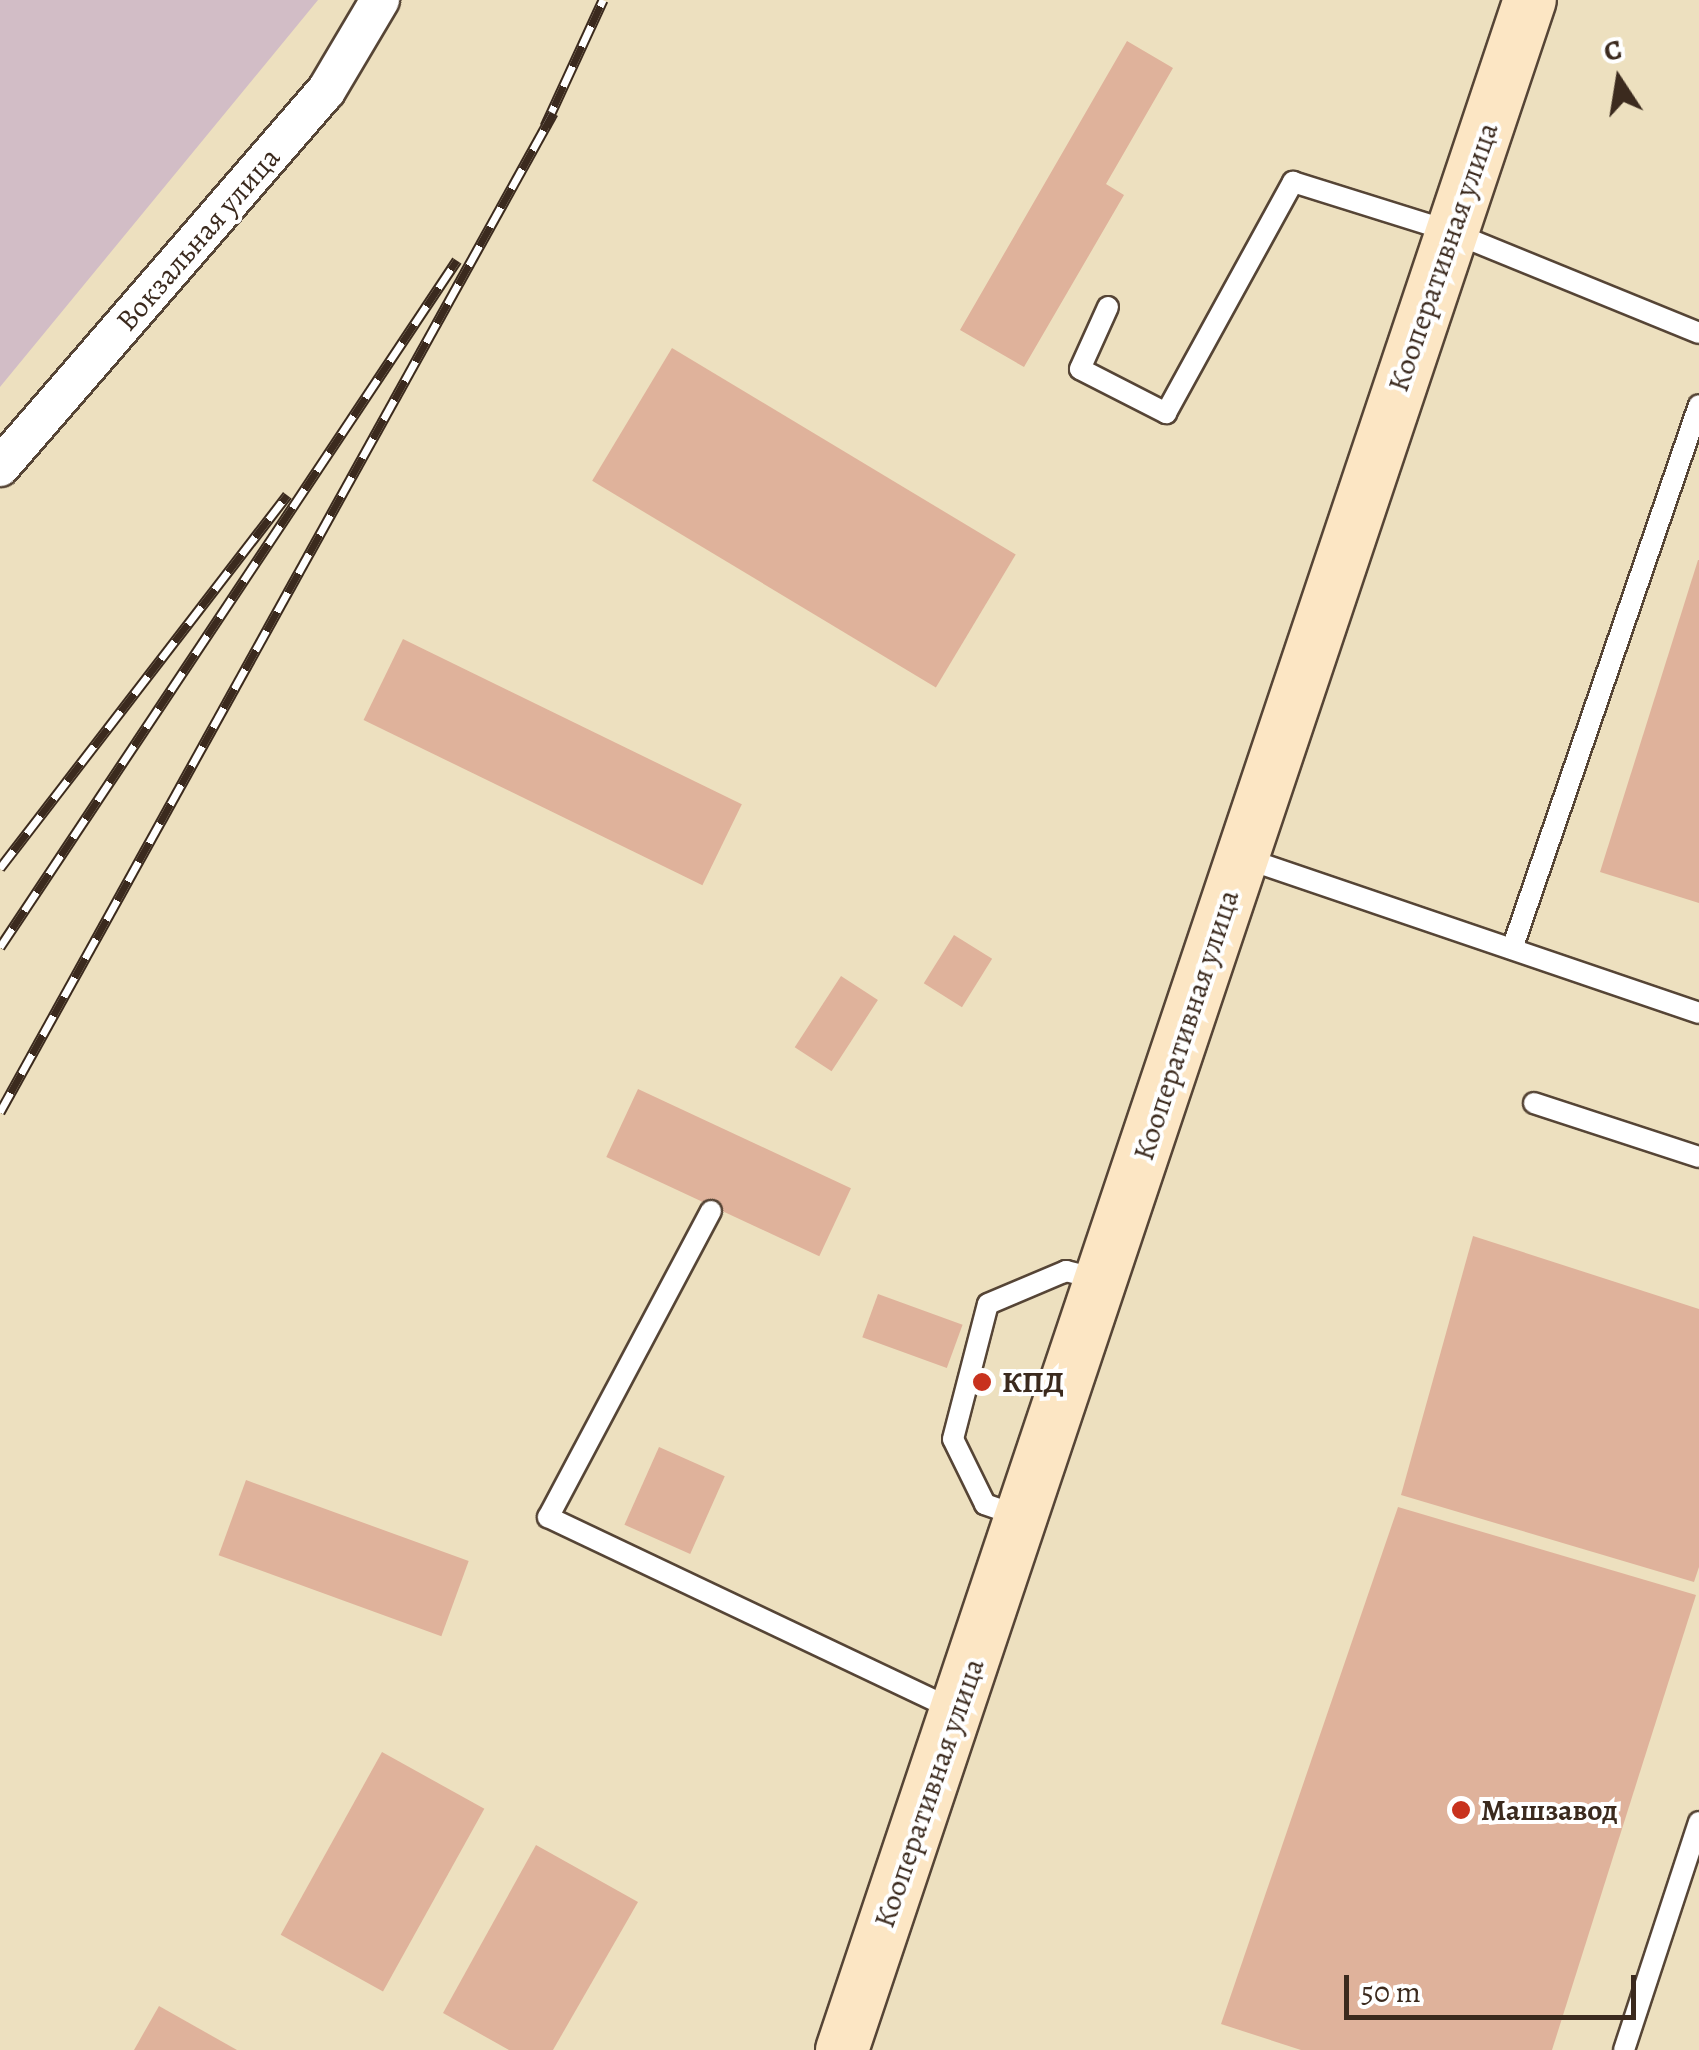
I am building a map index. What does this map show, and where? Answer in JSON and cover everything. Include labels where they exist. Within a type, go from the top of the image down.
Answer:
[{"type":"main road","name":"Кооперативная улица","points":[[842,2050],[1530,0]]},
{"type":"street","name":"Вокзальная улица","points":[[0,467],[326,91],[380,0]]},
{"type":"lane","points":[[1108,307],[1080,369],[1166,413],[1293,182],[1452,232],[1699,334]]},
{"type":"lane","points":[[1512,950],[1699,404]]},
{"type":"lane","points":[[1242,857],[1699,1013]]},
{"type":"lane","points":[[1534,1103],[1699,1158]]},
{"type":"lane","points":[[710,1211],[548,1517],[956,1711]]},
{"type":"lane","points":[[1021,1517],[985,1504],[952,1438],[988,1304],[1066,1271],[1101,1280]]},
{"type":"lane","points":[[1624,2050],[1699,1822]]},
{"type":"shaded area","points":[[0,0],[318,0],[0,387]]},
{"type":"building","points":[[1127,41],[1173,68],[1106,184],[1124,195],[1024,367],[960,330]]},
{"type":"building","points":[[672,348],[1016,555],[936,687],[592,481]]},
{"type":"building","points":[[1699,560],[1699,903],[1600,872]]},
{"type":"building","points":[[403,639],[742,804],[702,885],[364,720]]},
{"type":"building","points":[[954,935],[992,959],[962,1007],[924,983]]},
{"type":"building","points":[[841,976],[878,1000],[832,1071],[795,1047]]},
{"type":"building","points":[[638,1089],[851,1188],[819,1256],[606,1157]]},
{"type":"building","points":[[1473,1236],[1699,1309],[1699,1567],[1694,1582],[1401,1495]]},
{"type":"building","points":[[878,1294],[963,1325],[947,1368],[862,1337]]},
{"type":"building","points":[[659,1447],[725,1476],[690,1554],[624,1525]]},
{"type":"building","points":[[246,1480],[469,1561],[441,1636],[219,1555]]},
{"type":"building","name":"Машзавод","points":[[1398,1507],[1696,1595],[1552,2050],[1301,2050],[1221,2024]]},
{"type":"building","points":[[382,1752],[484,1809],[383,1992],[281,1935]]},
{"type":"building","points":[[536,1845],[638,1902],[553,2050],[509,2050],[443,2013]]},
{"type":"building","points":[[159,2006],[237,2050],[134,2050]]},
{"type":"railway","points":[[545,126],[603,0]]},
{"type":"railway","points":[[0,1112],[553,113]]},
{"type":"railway","points":[[0,947],[457,260]]},
{"type":"railway","points":[[0,868],[287,495]]},
{"type":"place","name":"КПД","points":[[982,1382]]},
{"type":"place","name":"Машзавод","points":[[1461,1810]]}]
